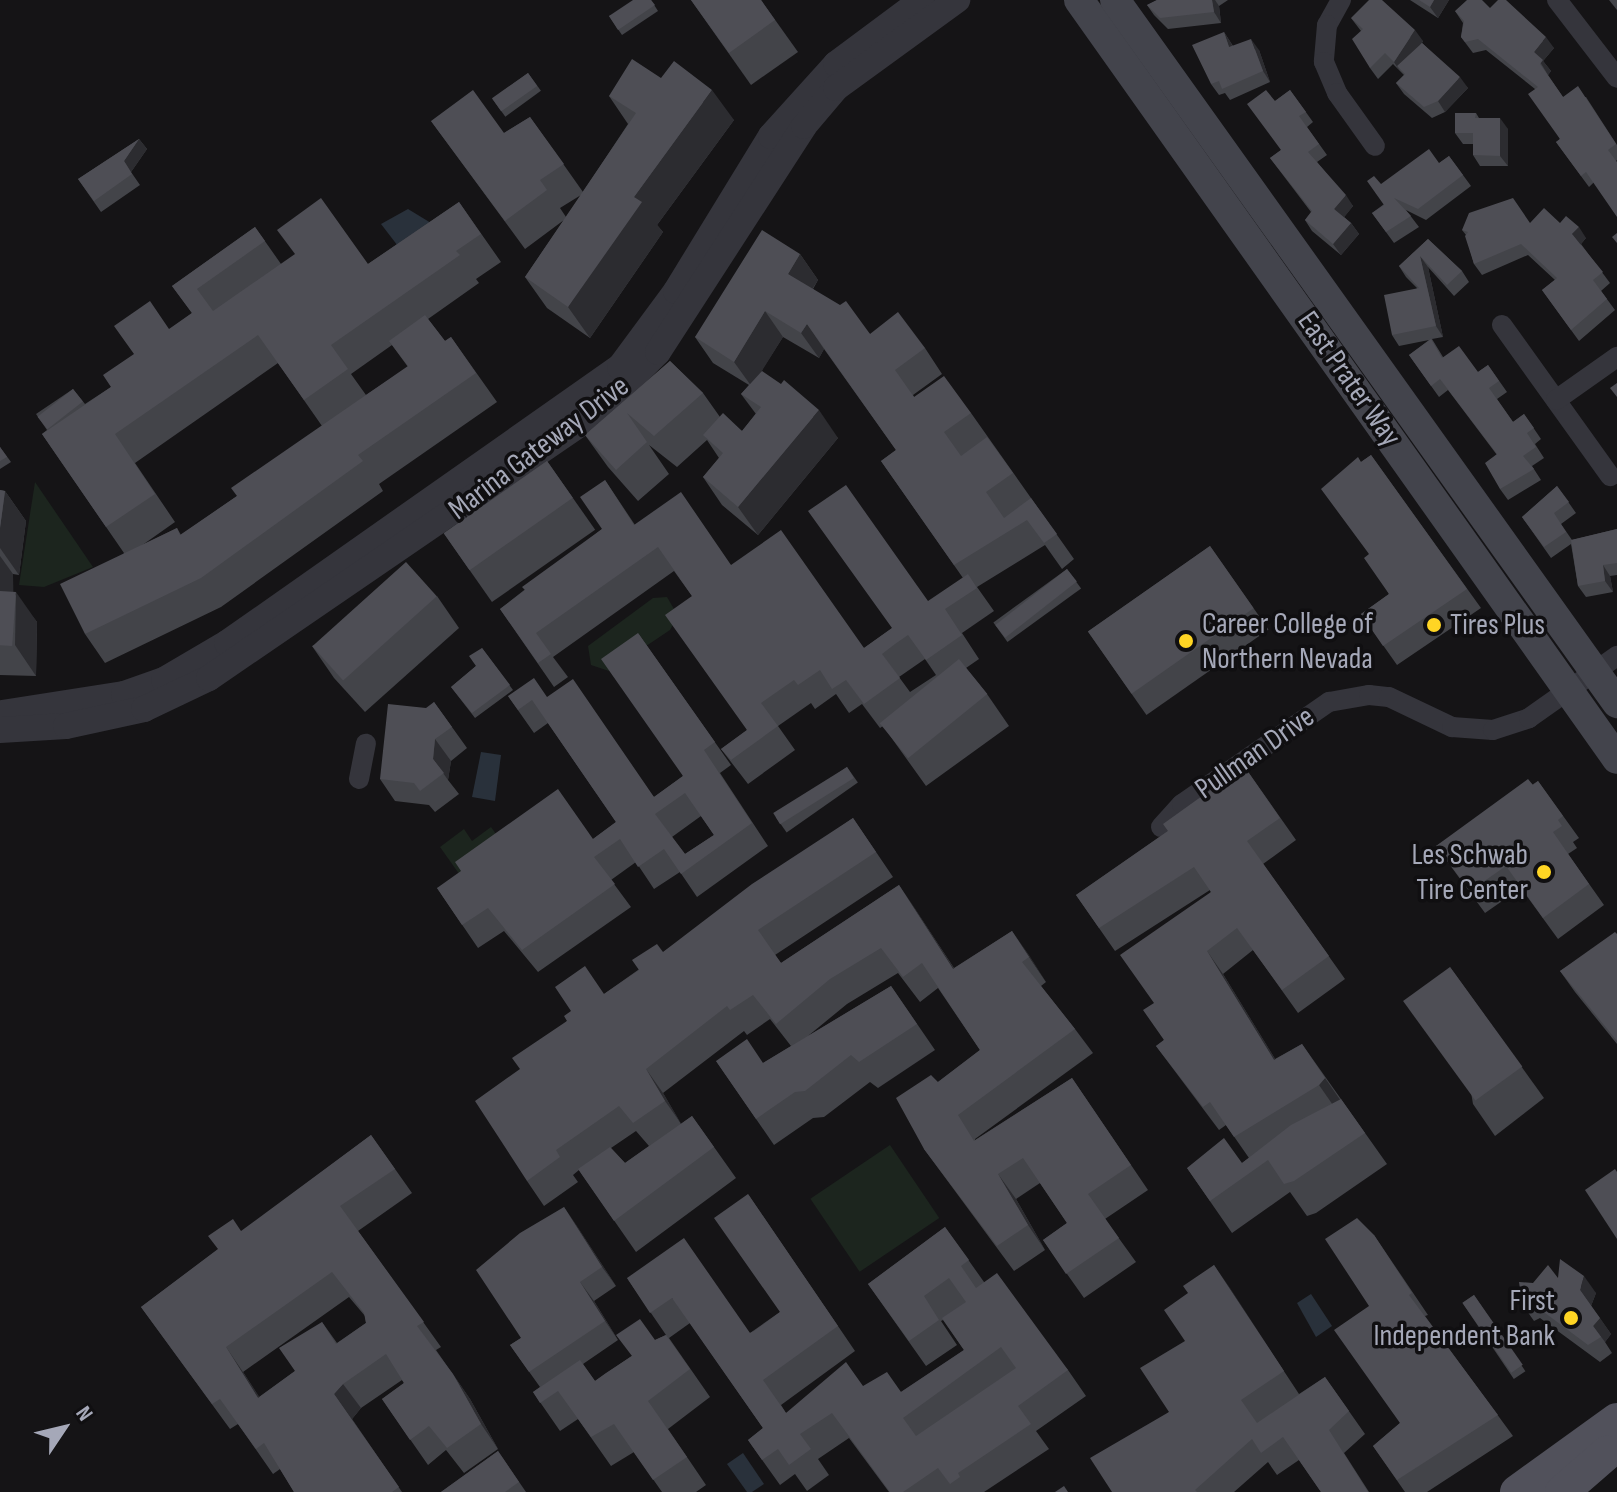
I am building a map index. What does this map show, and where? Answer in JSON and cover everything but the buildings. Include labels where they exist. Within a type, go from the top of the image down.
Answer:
[{"type":"main road","name":"East Prater Way","points":[[1079,0],[1617,703]]},
{"type":"main road","name":"East Prater Way","points":[[1115,0],[1594,673],[1617,759]]},
{"type":"main road","points":[[1517,1492],[1617,1420]]},
{"type":"main road","points":[[1562,1492],[1617,1445]]},
{"type":"main road","points":[[1586,1492],[1617,1470]]},
{"type":"street","name":"Marina Gateway Drive","points":[[0,713],[124,694],[164,680],[227,643],[620,367],[669,301],[771,136],[836,64],[922,0]]},
{"type":"street","name":"Marina Gateway Drive","points":[[0,730],[66,726],[144,709],[190,689],[338,593],[599,411],[658,352],[796,137],[836,88],[957,0]]},
{"type":"street","points":[[1341,0],[1327,25],[1324,62],[1337,93],[1375,146]]},
{"type":"street","points":[[1557,0],[1617,78]]},
{"type":"street","points":[[1502,325],[1610,476]]},
{"type":"street","points":[[1556,400],[1617,357]]},
{"type":"street","name":"Pullman Drive","points":[[1161,827],[1182,804],[1329,702],[1358,696],[1389,697],[1452,727],[1493,730],[1529,718],[1594,673]]},
{"type":"street","points":[[359,779],[366,744]]},
{"type":"shaded area","points":[[408,209],[431,223],[401,250],[381,224]]},
{"type":"shaded area","points":[[35,482],[93,567],[44,587],[19,585]]},
{"type":"shaded area","points":[[667,597],[678,616],[670,630],[609,671],[591,665],[588,646],[653,598]]},
{"type":"shaded area","points":[[481,752],[501,755],[495,801],[472,797]]},
{"type":"shaded area","points":[[491,827],[506,848],[462,878],[440,847],[464,829],[472,841]]},
{"type":"shaded area","points":[[890,1145],[939,1218],[860,1272],[810,1199]]},
{"type":"shaded area","points":[[1311,1294],[1332,1326],[1316,1337],[1297,1303]]},
{"type":"shaded area","points":[[743,1453],[764,1484],[752,1492],[747,1492],[727,1464]]},
{"type":"place","name":"Tires Plus","points":[[1434,625]]},
{"type":"place","name":"Career College of Northern Nevada","points":[[1186,641]]},
{"type":"place","name":"Les Schwab Tire Center","points":[[1544,872]]},
{"type":"place","name":"First Independent Bank","points":[[1571,1318]]}]
